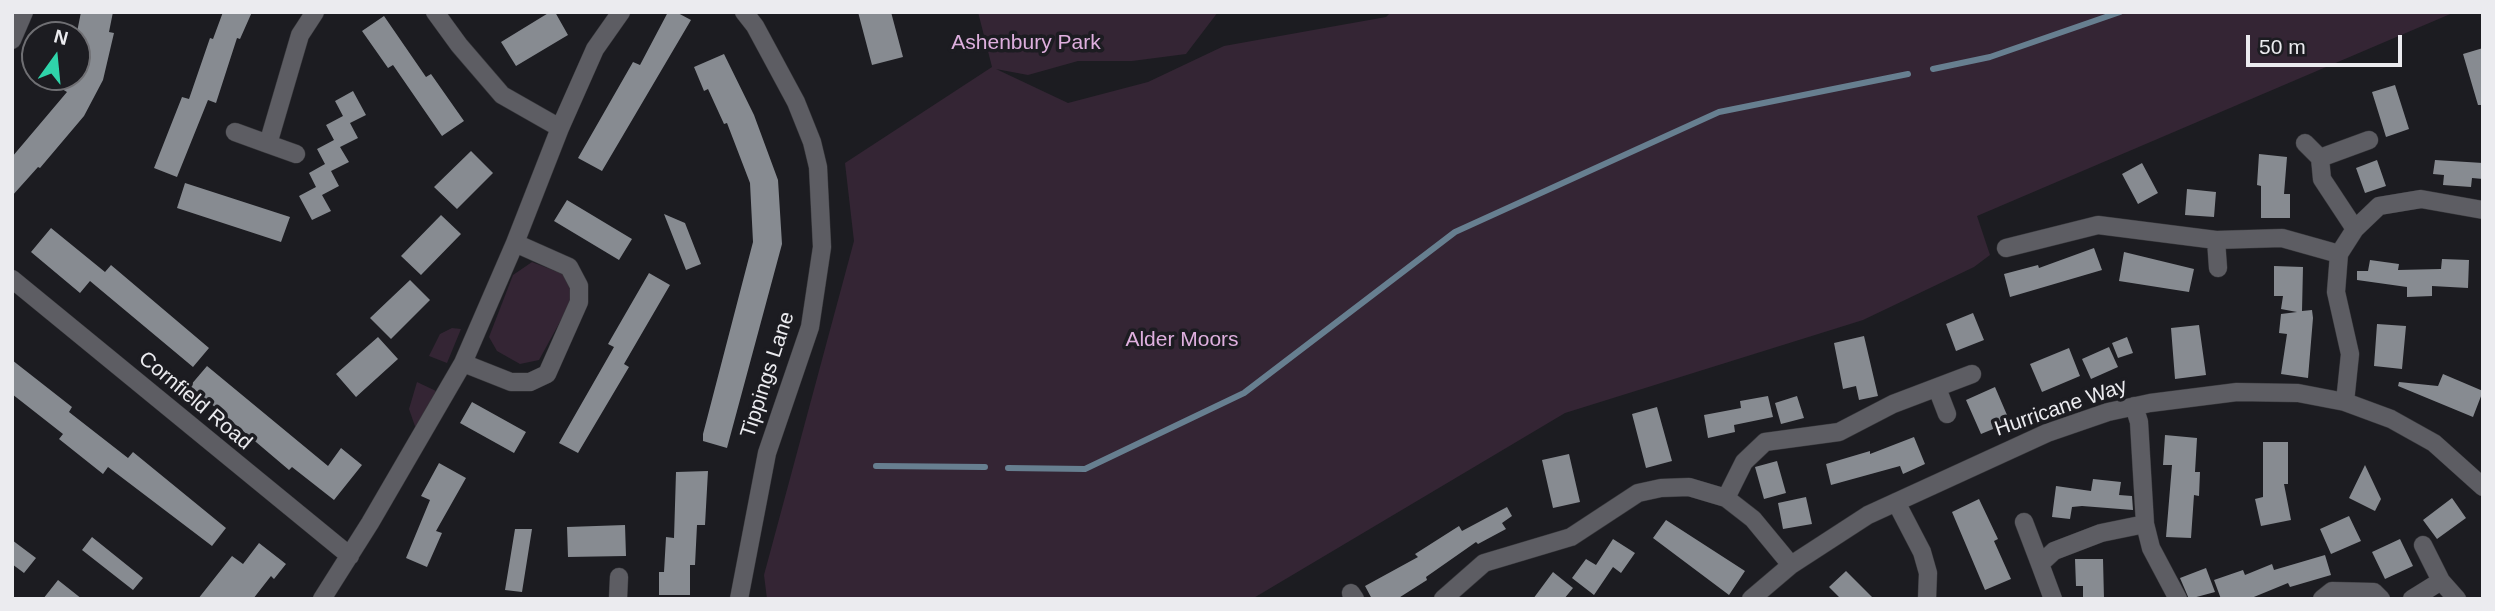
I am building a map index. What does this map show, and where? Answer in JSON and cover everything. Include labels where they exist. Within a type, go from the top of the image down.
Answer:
[{"type":"street","points":[[12,40],[24,12]]},
{"type":"street","points":[[268,144],[300,35],[314,12]]},
{"type":"street","points":[[435,12],[459,45],[502,94],[560,128]]},
{"type":"street","points":[[322,599],[463,363],[516,243],[560,128],[596,49],[621,12]]},
{"type":"street","name":"Tippings Lane","points":[[739,599],[767,453],[810,327],[822,247],[818,167],[812,142],[796,102],[755,26],[744,12]]},
{"type":"street","points":[[235,132],[296,154]]},
{"type":"street","points":[[2320,159],[2369,140]]},
{"type":"street","points":[[2305,143],[2320,159],[2322,179],[2355,229]]},
{"type":"street","points":[[2345,402],[2350,354],[2336,292],[2339,254],[2355,229],[2379,206],[2421,199],[2483,210]]},
{"type":"street","points":[[2006,248],[2098,225],[2216,240],[2282,238],[2339,254]]},
{"type":"street","points":[[2216,240],[2218,268]]},
{"type":"street","points":[[463,363],[511,382],[530,382],[547,374],[579,302],[579,286],[569,267],[516,243]]},
{"type":"street","name":"Cornfield Road","points":[[12,279],[350,556]]},
{"type":"street","points":[[1726,498],[1744,462],[1765,442],[1839,432],[1893,404],[1972,374]]},
{"type":"street","points":[[1937,387],[1947,414]]},
{"type":"street","name":"Hurricane Way","points":[[1751,599],[1791,565],[1868,515],[2047,433],[2134,406],[2236,391],[2298,393],[2345,402],[2391,419],[2434,443],[2483,487]]},
{"type":"street","points":[[2134,406],[2139,422],[2146,524],[2151,548],[2178,599]]},
{"type":"street","points":[[1443,599],[1484,563],[1571,537],[1638,493],[1661,488],[1689,487],[1726,498],[1753,519],[1791,565]]},
{"type":"street","points":[[1896,502],[1922,552],[1928,573],[1927,599]]},
{"type":"street","points":[[2024,522],[2053,599]]},
{"type":"street","points":[[2039,564],[2054,551],[2101,533],[2146,524]]},
{"type":"street","points":[[2423,545],[2441,581],[2457,599]]},
{"type":"street","points":[[618,599],[619,577]]},
{"type":"street","points":[[2412,599],[2441,581]]},
{"type":"street","points":[[2322,599],[2332,591],[2374,592],[2381,599]]},
{"type":"green space","name":"Alder Moors","points":[[978,12],[1218,12],[1186,54],[1132,61],[1078,61],[1028,75],[996,69],[1068,103],[1148,82],[1224,46],[1386,17],[1391,12],[2455,12],[1977,216],[1990,255],[1974,267],[1863,320],[1565,413],[1252,599],[767,599],[764,575],[854,241],[845,163],[992,67]]},
{"type":"green space","points":[[532,262],[563,274],[570,282],[572,300],[539,360],[520,364],[497,351],[489,337],[513,275]]},
{"type":"green space","points":[[452,328],[461,329],[447,363],[429,356],[440,334]]},
{"type":"green space","points":[[417,382],[436,391],[416,429],[409,409]]},
{"type":"building","points":[[81,12],[113,12],[109,32],[114,33],[103,80],[84,116],[12,196],[12,157],[65,91],[91,91],[91,21],[79,21]]},
{"type":"building","points":[[223,12],[252,12],[240,39],[237,38],[216,103],[208,100],[177,177],[154,168],[182,97],[189,99],[210,38],[213,39]]},
{"type":"building","points":[[550,12],[555,12],[568,35],[516,66],[501,42]]},
{"type":"building","points":[[668,12],[676,12],[691,20],[602,171],[578,158],[633,62],[640,65]]},
{"type":"building","points":[[858,12],[891,12],[903,57],[872,65]]},
{"type":"building","points":[[384,16],[426,77],[431,74],[464,121],[442,136],[393,65],[388,68],[362,31]]},
{"type":"building","points":[[2483,48],[2483,105],[2478,105],[2463,54]]},
{"type":"building","points":[[724,54],[754,115],[778,180],[782,244],[727,448],[703,441],[703,434],[753,242],[750,183],[727,123],[724,124],[708,89],[704,91],[694,67]]},
{"type":"building","points":[[2395,85],[2409,129],[2386,137],[2372,92]]},
{"type":"building","points":[[353,91],[366,115],[350,123],[358,138],[340,147],[349,162],[331,171],[339,186],[322,195],[331,211],[312,220],[299,196],[316,187],[309,173],[325,164],[317,149],[334,140],[326,125],[343,116],[335,101]]},
{"type":"building","points":[[471,151],[493,173],[457,209],[434,187]]},
{"type":"building","points":[[2259,154],[2287,157],[2284,194],[2290,194],[2290,218],[2261,218],[2261,186],[2257,185]]},
{"type":"building","points":[[2377,160],[2386,186],[2365,193],[2356,168]]},
{"type":"building","points":[[2435,160],[2483,163],[2483,179],[2472,178],[2471,187],[2443,185],[2444,175],[2433,174]]},
{"type":"building","points":[[2142,163],[2158,193],[2138,204],[2122,174]]},
{"type":"building","points":[[185,183],[290,217],[281,242],[177,208]]},
{"type":"building","points":[[2187,189],[2216,192],[2214,217],[2185,215]]},
{"type":"building","points":[[567,200],[632,239],[619,260],[554,221]]},
{"type":"building","points":[[664,214],[685,223],[701,264],[686,270]]},
{"type":"building","points":[[441,215],[461,234],[421,275],[401,256]]},
{"type":"building","points":[[51,228],[105,272],[111,265],[209,348],[193,367],[90,281],[80,293],[31,252]]},
{"type":"building","points":[[2094,248],[2102,270],[2010,297],[2004,274],[2038,265],[2039,268]]},
{"type":"building","points":[[2124,252],[2194,269],[2189,292],[2119,281]]},
{"type":"building","points":[[2442,259],[2469,260],[2468,288],[2432,286],[2432,296],[2407,297],[2407,287],[2357,280],[2357,271],[2368,271],[2370,260],[2399,264],[2398,270],[2441,269]]},
{"type":"building","points":[[2274,266],[2303,267],[2302,311],[2312,310],[2313,318],[2308,378],[2281,374],[2287,334],[2279,333],[2281,314],[2297,312],[2281,309],[2283,296],[2274,296]]},
{"type":"building","points":[[649,273],[670,285],[624,364],[629,367],[578,453],[559,443],[614,347],[608,344]]},
{"type":"building","points":[[410,280],[430,300],[391,339],[370,318]]},
{"type":"building","points":[[1973,313],[1984,340],[1956,351],[1946,324]]},
{"type":"building","points":[[2377,324],[2406,326],[2402,369],[2374,366]]},
{"type":"building","points":[[2199,325],[2206,375],[2175,379],[2171,328]]},
{"type":"building","points":[[1864,336],[1878,396],[1859,400],[1856,386],[1843,389],[1834,343]]},
{"type":"building","points":[[378,337],[398,359],[356,397],[336,374]]},
{"type":"building","points":[[2127,337],[2133,353],[2118,358],[2112,343]]},
{"type":"building","points":[[2109,347],[2118,367],[2091,379],[2082,359]]},
{"type":"building","points":[[2069,348],[2080,376],[2042,392],[2030,364]]},
{"type":"building","points":[[12,360],[72,407],[69,412],[128,458],[133,452],[226,528],[212,546],[108,467],[103,474],[59,439],[63,434],[12,394]]},
{"type":"building","points":[[207,366],[328,466],[341,448],[362,465],[334,500],[292,467],[289,470],[190,386]]},
{"type":"building","points":[[2443,374],[2483,391],[2473,417],[2398,386],[2399,382],[2438,386]]},
{"type":"building","points":[[1995,387],[2010,422],[1981,434],[1966,400]]},
{"type":"building","points":[[1768,396],[1773,417],[1734,425],[1735,432],[1708,438],[1704,415],[1741,408],[1740,401]]},
{"type":"building","points":[[1797,396],[1804,418],[1781,424],[1775,403]]},
{"type":"building","points":[[472,402],[526,432],[514,453],[460,423]]},
{"type":"building","points":[[1657,407],[1672,461],[1646,468],[1632,414]]},
{"type":"building","points":[[2165,435],[2197,438],[2195,472],[2200,472],[2199,496],[2194,495],[2191,538],[2166,537],[2172,465],[2163,465]]},
{"type":"building","points":[[1914,437],[1925,464],[1903,474],[1900,466],[1831,485],[1826,464],[1870,451],[1870,454]]},
{"type":"building","points":[[2263,442],[2288,442],[2288,484],[2284,484],[2291,520],[2261,526],[2255,499],[2263,497]]},
{"type":"building","points":[[1569,454],[1580,502],[1553,508],[1542,460]]},
{"type":"building","points":[[1777,461],[1786,493],[1764,499],[1755,467]]},
{"type":"building","points":[[439,463],[466,478],[436,531],[442,533],[427,567],[406,558],[430,500],[421,496]]},
{"type":"building","points":[[2365,465],[2381,499],[2375,511],[2349,498]]},
{"type":"building","points":[[708,471],[705,525],[697,525],[695,565],[690,565],[690,595],[659,595],[659,572],[664,572],[666,537],[674,538],[676,472]]},
{"type":"building","points":[[2093,479],[2121,482],[2119,495],[2132,496],[2133,510],[2082,506],[2072,507],[2070,519],[2052,517],[2056,486],[2091,491]]},
{"type":"building","points":[[1806,497],[1812,524],[1783,529],[1778,503]]},
{"type":"building","points":[[2452,498],[2466,518],[2437,539],[2423,520]]},
{"type":"building","points":[[1979,499],[1998,539],[1994,541],[2011,579],[1985,590],[1952,512]]},
{"type":"building","points":[[1507,507],[1512,516],[1502,523],[1506,529],[1478,544],[1476,542],[1426,577],[1427,580],[1397,599],[1372,599],[1365,586],[1418,557],[1415,554],[1459,526],[1462,531]]},
{"type":"building","points":[[2349,516],[2361,541],[2331,554],[2320,529]]},
{"type":"building","points":[[1666,520],[1745,571],[1729,595],[1653,538]]},
{"type":"building","points":[[625,525],[626,556],[568,557],[567,527]]},
{"type":"building","points":[[515,529],[532,529],[522,592],[505,590]]},
{"type":"building","points":[[92,537],[143,578],[133,590],[82,550]]},
{"type":"building","points":[[1613,539],[1635,553],[1621,573],[1613,567],[1594,595],[1572,578],[1586,559],[1596,565]]},
{"type":"building","points":[[2400,539],[2413,566],[2385,579],[2372,552]]},
{"type":"building","points":[[12,540],[36,558],[24,573],[12,564]]},
{"type":"building","points":[[259,543],[286,564],[274,579],[271,576],[253,599],[198,599],[232,556],[243,564]]},
{"type":"building","points":[[2325,555],[2331,575],[2290,587],[2288,583],[2249,599],[2221,599],[2214,580],[2243,570],[2245,575],[2272,564],[2274,570]]},
{"type":"building","points":[[2075,559],[2103,559],[2104,599],[2083,599],[2083,586],[2076,586]]},
{"type":"building","points":[[2206,568],[2215,592],[2189,599],[2180,578]]},
{"type":"building","points":[[1846,571],[1874,599],[1841,599],[1829,587]]},
{"type":"building","points":[[1553,572],[1573,588],[1564,599],[1533,599]]},
{"type":"building","points":[[58,580],[82,599],[43,599]]},
{"type":"waterway","points":[[1933,69],[1990,57],[2120,12]]},
{"type":"waterway","points":[[1008,468],[1085,469],[1244,393],[1455,232],[1719,112],[1908,74]]},
{"type":"waterway","points":[[876,466],[985,467]]},
{"type":"park label","name":"Ashenbury Park","points":[[1026,43]]}]
